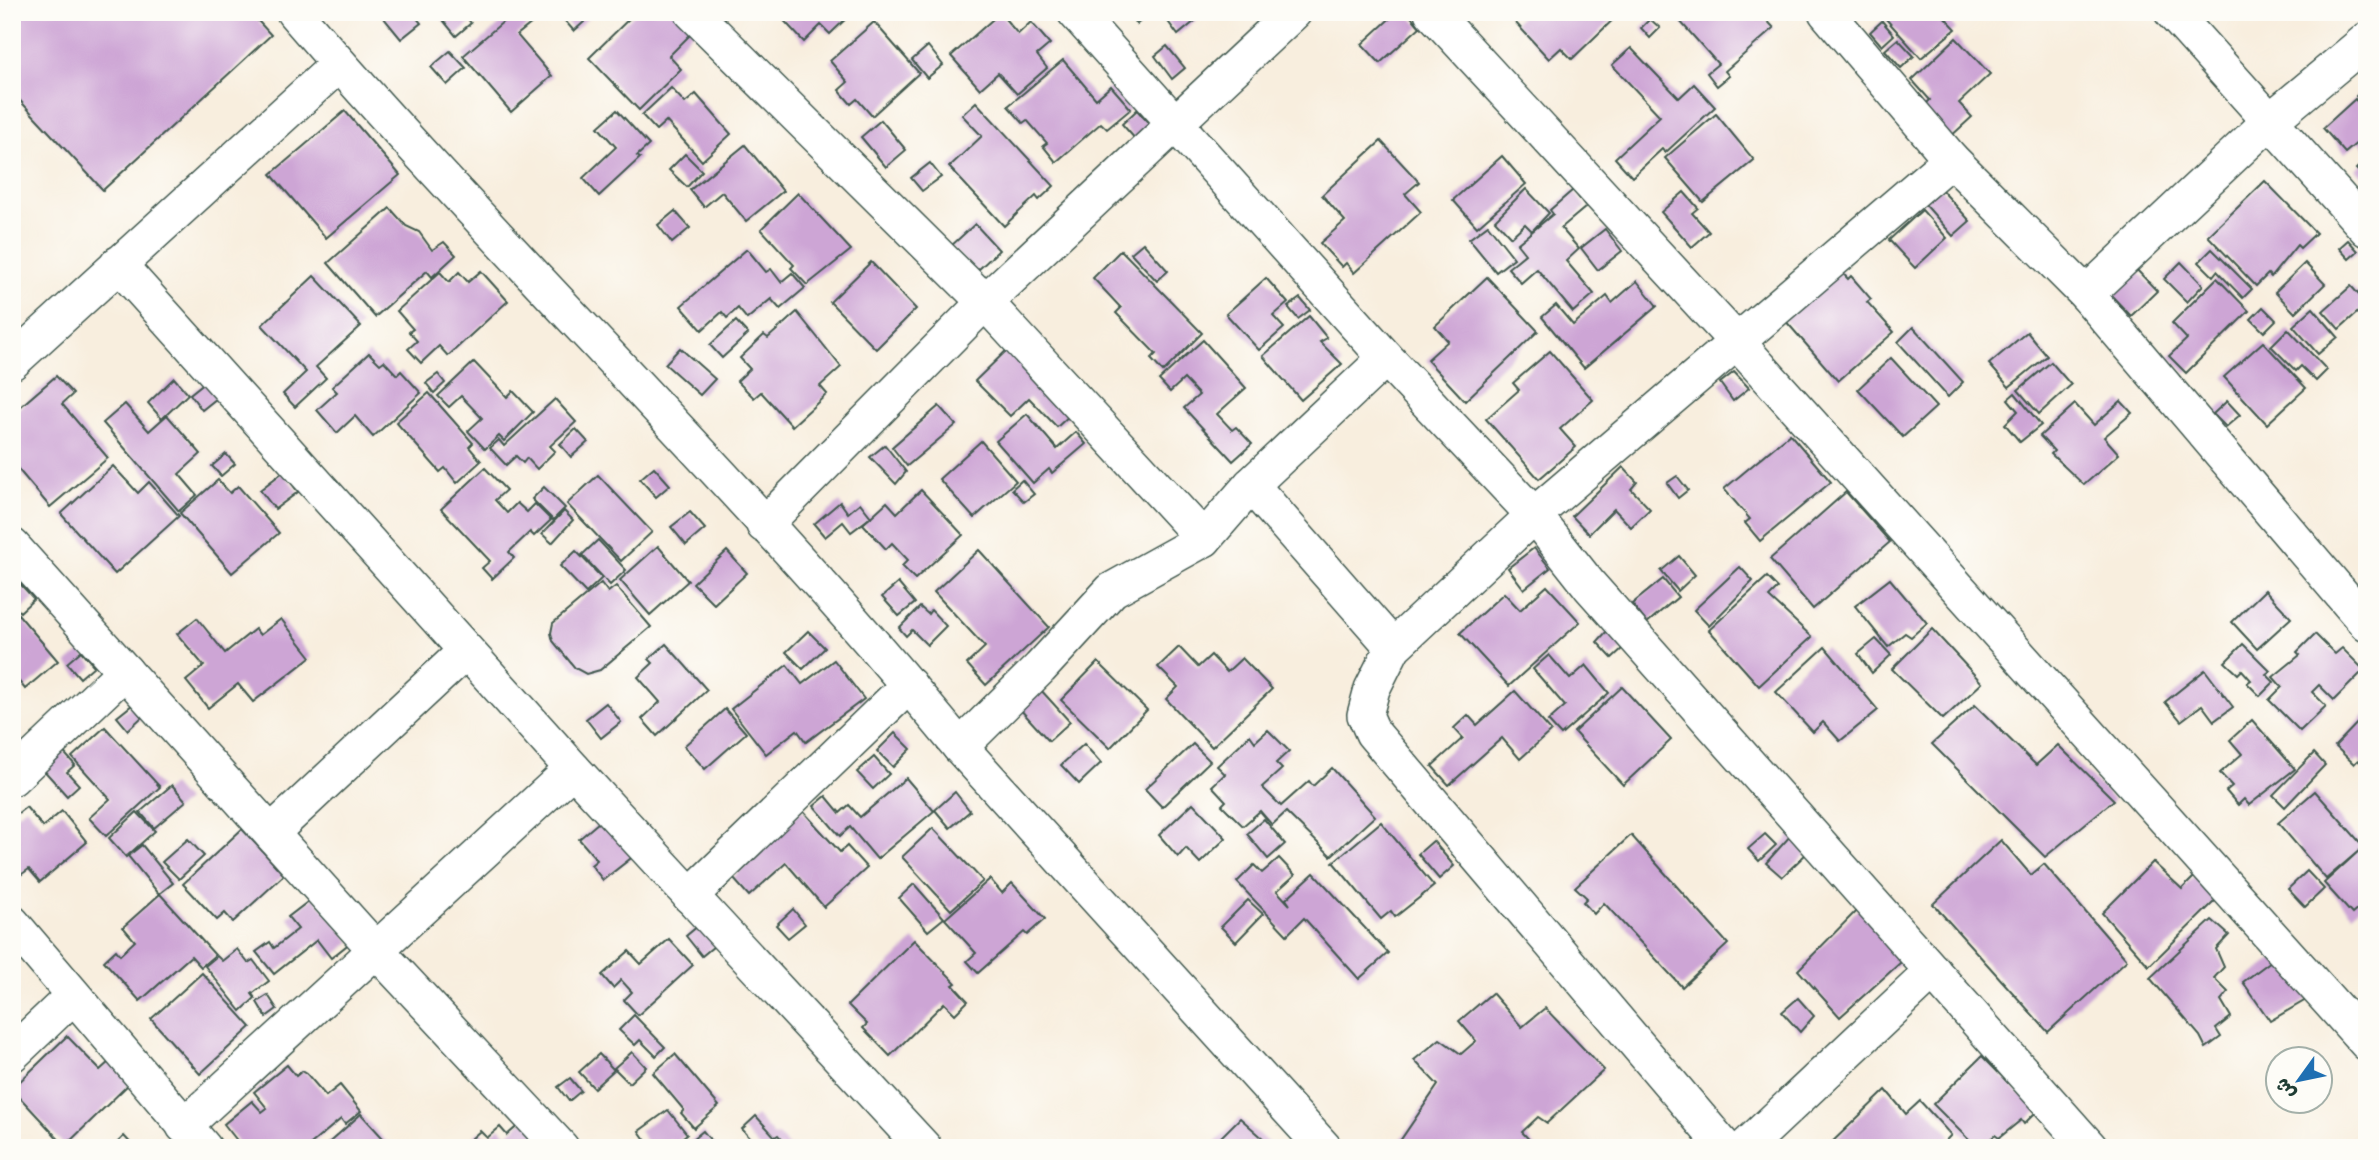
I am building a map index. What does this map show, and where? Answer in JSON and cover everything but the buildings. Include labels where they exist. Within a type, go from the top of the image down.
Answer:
[{"type":"street","points":[[294,12],[339,65],[764,524],[909,685],[960,747],[1324,1148]]},
{"type":"street","points":[[692,12],[985,302],[1204,539]]},
{"type":"street","points":[[1075,12],[1386,358],[1534,515],[1590,586],[2090,1148]]},
{"type":"street","points":[[764,524],[985,302],[1294,12]]},
{"type":"street","points":[[1432,12],[1736,341],[2367,1043]]},
{"type":"street","points":[[1826,12],[1951,159],[2086,294],[2367,625]]},
{"type":"street","points":[[2172,12],[2272,120],[2367,229]]},
{"type":"street","points":[[2086,294],[2272,120],[2367,40]]},
{"type":"street","points":[[12,362],[339,65]]},
{"type":"street","points":[[1725,1148],[1373,733],[1365,715],[1372,689],[1393,646],[1534,515],[1951,159]]},
{"type":"street","points":[[118,264],[573,769],[924,1148]]},
{"type":"street","points":[[960,747],[1040,668],[1112,590],[1204,539],[1251,485],[1386,358]]},
{"type":"street","points":[[1251,485],[1393,646]]},
{"type":"street","points":[[12,546],[376,950],[561,1148]]},
{"type":"street","points":[[271,833],[466,651]]},
{"type":"street","points":[[12,778],[125,671]]},
{"type":"street","points":[[690,896],[909,685]]},
{"type":"street","points":[[12,923],[194,1137],[376,950],[573,769]]},
{"type":"street","points":[[1745,1148],[1933,971]]},
{"type":"street","points":[[12,1054],[73,996]]}]
